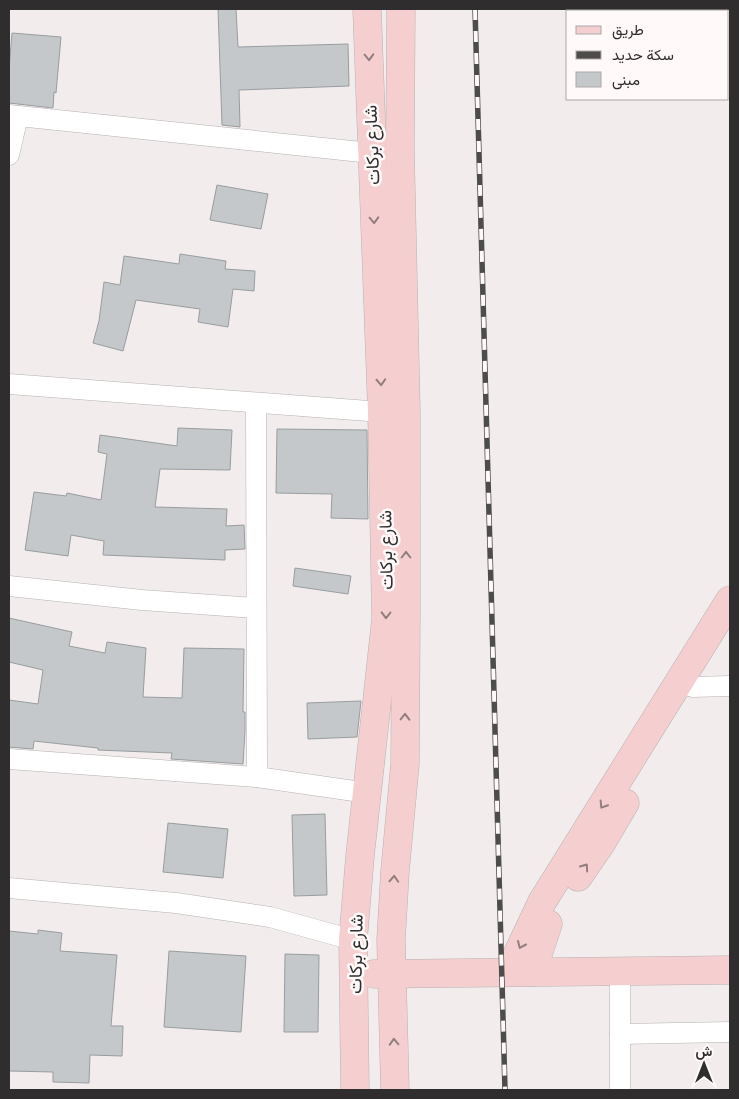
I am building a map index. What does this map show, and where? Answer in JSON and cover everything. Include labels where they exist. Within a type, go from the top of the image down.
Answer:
[{"type":"main road","name":"شارع بركات","points":[[356,1090],[353,940],[386,619],[382,412],[367,9]]},
{"type":"main road","name":"شارع بركات","points":[[395,1090],[391,940],[404,764],[406,620],[406,413],[400,148],[401,9]]},
{"type":"main road","points":[[520,972],[542,902],[730,600]]},
{"type":"main road","points":[[520,972],[556,910],[602,842],[692,687],[709,666],[730,631]]},
{"type":"main road","points":[[354,974],[730,970]]},
{"type":"street","points":[[9,155],[13,115],[371,154]]},
{"type":"street","points":[[9,384],[382,412]]},
{"type":"street","points":[[256,402],[255,608],[258,691],[257,777]]},
{"type":"street","points":[[9,586],[142,600],[255,608]]},
{"type":"street","points":[[692,687],[730,686]]},
{"type":"street","points":[[9,759],[257,777],[368,793]]},
{"type":"street","points":[[9,888],[194,906],[270,917],[353,940]]},
{"type":"street","points":[[620,970],[620,1090]]},
{"type":"street","points":[[620,1034],[730,1032]]},
{"type":"building","points":[[218,9],[236,9],[238,47],[348,44],[349,86],[239,90],[240,127],[222,125]]},
{"type":"building","points":[[12,33],[61,37],[53,108],[9,103]]},
{"type":"building","points":[[217,185],[268,194],[261,229],[210,220]]},
{"type":"building","points":[[180,254],[226,261],[225,269],[255,271],[254,291],[233,289],[228,327],[198,322],[200,309],[136,300],[123,351],[93,343],[99,321],[104,282],[120,285],[124,256],[179,264]]},
{"type":"building","points":[[178,428],[232,430],[230,470],[160,469],[155,507],[227,509],[226,526],[244,525],[245,549],[225,550],[225,560],[103,555],[104,541],[71,535],[68,556],[25,550],[34,492],[66,496],[67,493],[101,500],[107,454],[98,452],[100,435],[177,446]]},
{"type":"building","points":[[277,429],[367,430],[368,519],[331,518],[332,494],[276,493]]},
{"type":"building","points":[[295,568],[351,576],[348,594],[293,586]]},
{"type":"building","points":[[9,618],[72,632],[69,646],[105,653],[107,642],[146,648],[143,697],[182,698],[184,648],[244,649],[243,712],[245,712],[245,731],[243,764],[171,759],[172,753],[98,750],[98,748],[34,741],[33,749],[9,747],[9,700],[38,704],[43,670],[9,662]]},
{"type":"building","points":[[361,701],[357,737],[308,739],[307,703]]},
{"type":"building","points":[[325,814],[327,895],[294,896],[292,815]]},
{"type":"building","points":[[168,823],[228,829],[223,878],[163,872]]},
{"type":"building","points":[[38,930],[62,933],[60,951],[117,955],[111,1026],[123,1026],[122,1056],[90,1055],[89,1083],[53,1082],[53,1072],[9,1071],[9,931],[38,934]]},
{"type":"building","points":[[169,951],[246,956],[241,1032],[164,1027]]},
{"type":"building","points":[[285,954],[319,955],[318,1032],[284,1032]]},
{"type":"railway","points":[[475,9],[505,1090]]}]
